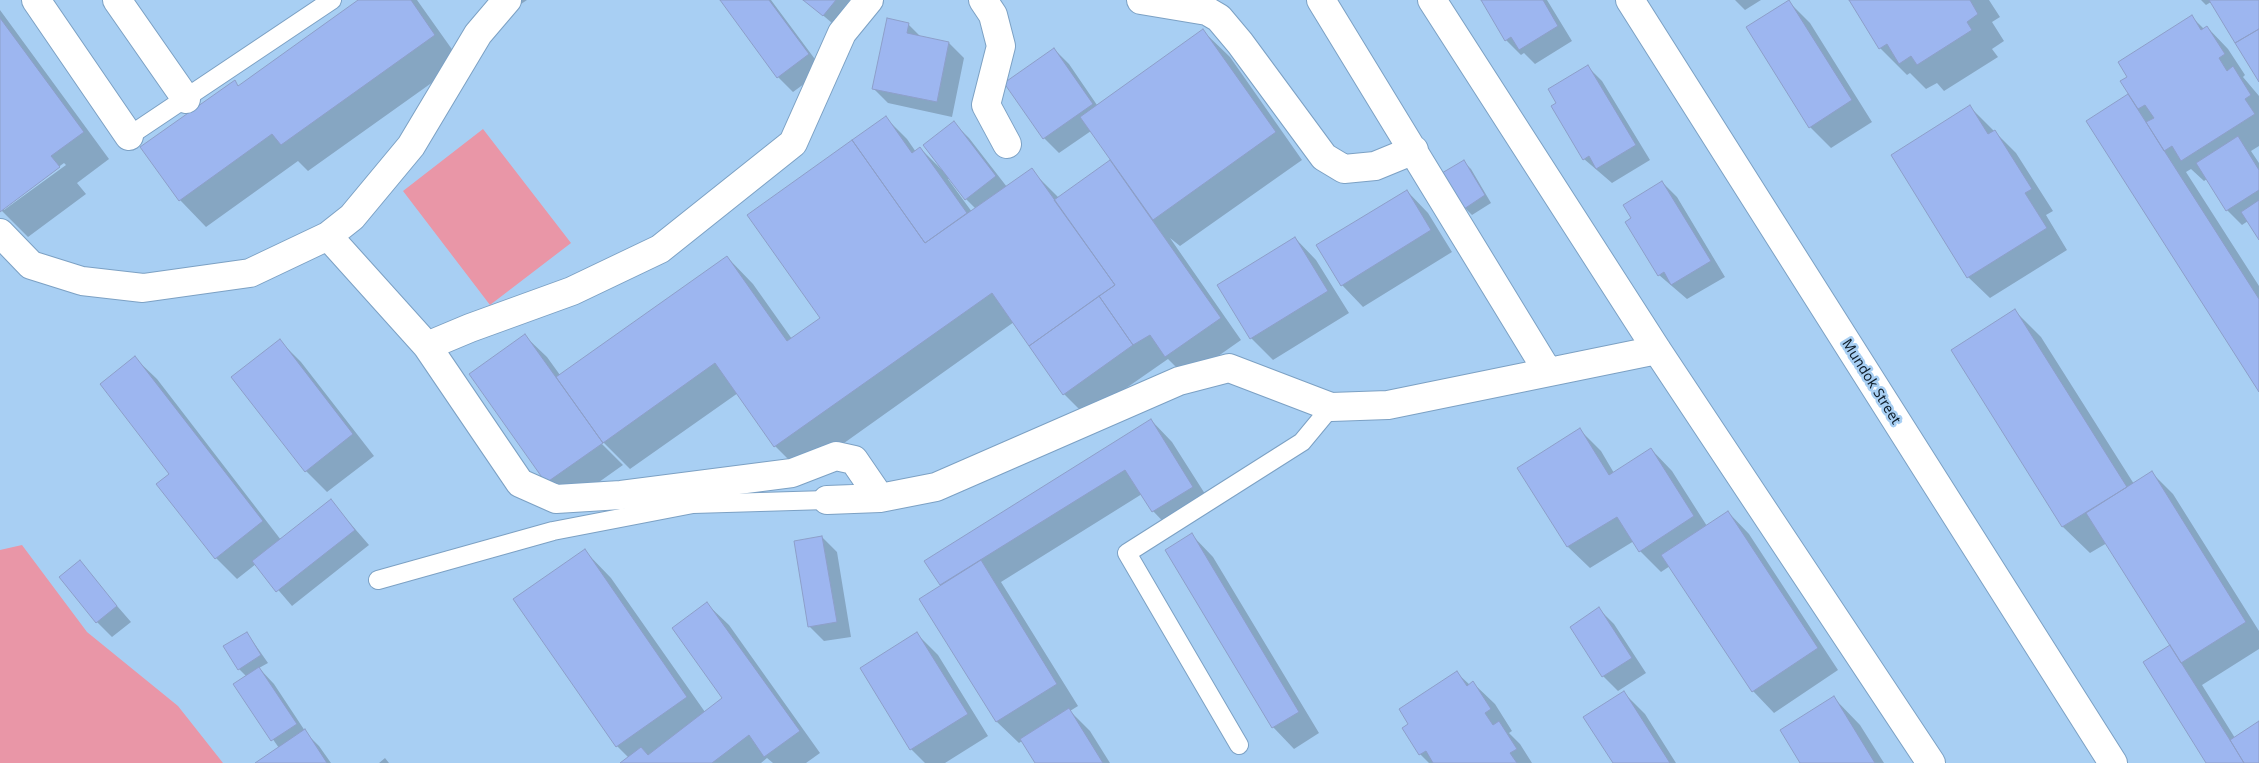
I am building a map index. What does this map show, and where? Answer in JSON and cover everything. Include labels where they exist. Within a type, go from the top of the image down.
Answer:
[{"type":"street","points":[[36,0],[129,136]]},
{"type":"street","points":[[118,0],[186,99]]},
{"type":"street","points":[[0,233],[31,265],[82,281],[143,288],[250,272],[328,236],[352,217],[411,146],[478,34],[507,0]]},
{"type":"street","points":[[427,346],[572,290],[660,249],[793,143],[842,33],[869,0]]},
{"type":"street","points":[[983,0],[993,15],[1001,46],[986,105],[1007,144]]},
{"type":"street","points":[[1141,0],[1207,11],[1218,18],[1240,43],[1324,157],[1344,169],[1375,166],[1414,150]]},
{"type":"street","points":[[1321,0],[1548,372]]},
{"type":"street","points":[[1432,0],[1657,350],[1931,763]]},
{"type":"street","name":"Mundok Street","points":[[1630,0],[2113,763]]},
{"type":"street","points":[[328,236],[427,346],[520,482],[556,499],[621,495],[792,473],[836,456],[854,460],[880,498]]},
{"type":"street","points":[[827,500],[880,498],[936,487],[1179,381],[1229,368],[1331,407],[1388,405],[1657,350]]},
{"type":"lane","points":[[129,136],[332,0]]},
{"type":"lane","points":[[1239,745],[1127,553],[1302,442],[1331,407]]},
{"type":"lane","points":[[378,580],[553,531],[692,504],[827,500]]},
{"type":"shaded area","points":[[483,129],[571,243],[490,305],[403,191]]},
{"type":"shaded area","points":[[22,545],[87,632],[178,706],[223,763],[0,763],[0,550]]},
{"type":"building","points":[[358,0],[411,0],[435,35],[281,145],[272,134],[179,201],[140,147],[235,80],[238,86]]},
{"type":"building","points":[[720,0],[769,0],[809,54],[777,78]]},
{"type":"building","points":[[803,0],[836,0],[823,16]]},
{"type":"building","points":[[1481,0],[1543,0],[1558,26],[1519,50],[1511,37],[1505,41]]},
{"type":"building","points":[[1789,0],[1852,100],[1809,128],[1746,27]]},
{"type":"building","points":[[1849,0],[1970,0],[1978,14],[1967,22],[1972,30],[1917,65],[1911,56],[1899,64],[1887,44],[1879,49]]},
{"type":"building","points":[[2209,0],[2259,0],[2259,29],[2235,43]]},
{"type":"building","points":[[2192,15],[2201,30],[2207,26],[2225,54],[2219,58],[2227,71],[2233,66],[2251,95],[2245,99],[2255,114],[2181,161],[2172,146],[2164,151],[2146,122],[2154,118],[2145,105],[2138,109],[2120,81],[2127,77],[2118,62]]},
{"type":"building","points":[[0,18],[84,132],[51,156],[60,167],[0,212]]},
{"type":"building","points":[[887,18],[909,23],[907,33],[949,42],[937,102],[872,89]]},
{"type":"building","points":[[1203,29],[1276,132],[1153,220],[1080,117]]},
{"type":"building","points":[[2259,29],[2259,82],[2235,43]]},
{"type":"building","points":[[1054,48],[1093,104],[1043,139],[1004,83]]},
{"type":"building","points":[[1588,65],[1636,145],[1596,169],[1589,156],[1583,160],[1551,106],[1556,103],[1548,89]]},
{"type":"building","points":[[2128,94],[2259,299],[2259,392],[2086,121]]},
{"type":"building","points":[[1970,105],[1988,134],[1995,130],[2032,189],[2025,193],[2047,228],[1967,278],[1891,155]]},
{"type":"building","points":[[886,116],[912,153],[920,147],[967,213],[925,243],[852,140]]},
{"type":"building","points":[[954,121],[996,176],[965,200],[923,145]]},
{"type":"building","points":[[2238,136],[2259,170],[2259,190],[2226,211],[2196,163]]},
{"type":"building","points":[[852,140],[925,243],[1032,168],[1115,285],[1029,346],[992,293],[774,447],[715,363],[603,443],[556,377],[727,256],[787,341],[820,318],[747,215]]},
{"type":"building","points":[[1110,160],[1221,318],[1165,357],[1150,335],[1133,345],[1099,296],[1115,285],[1054,200]]},
{"type":"building","points":[[1464,160],[1485,195],[1464,209],[1442,173]]},
{"type":"building","points":[[1662,181],[1711,261],[1671,285],[1664,272],[1658,276],[1625,222],[1631,218],[1623,205]]},
{"type":"building","points":[[1407,190],[1431,230],[1341,286],[1316,245]]},
{"type":"building","points":[[2259,200],[2259,240],[2241,212]]},
{"type":"building","points":[[1295,237],[1328,291],[1250,339],[1217,285]]},
{"type":"building","points":[[1099,296],[1133,345],[1063,395],[1029,346]]},
{"type":"building","points":[[2015,309],[2127,487],[2062,527],[1951,350]]},
{"type":"building","points":[[525,334],[603,443],[546,483],[469,374]]},
{"type":"building","points":[[280,339],[353,434],[305,472],[231,377]]},
{"type":"building","points":[[135,356],[263,521],[215,559],[156,484],[169,474],[100,384]]},
{"type":"building","points":[[1151,419],[1193,487],[1152,512],[1125,470],[940,585],[924,561]]},
{"type":"building","points":[[1580,428],[1609,475],[1651,448],[1694,516],[1639,552],[1617,517],[1567,547],[1517,468]]},
{"type":"building","points":[[2152,471],[2246,622],[2181,663],[2086,513]]},
{"type":"building","points":[[331,499],[355,530],[276,592],[252,561]]},
{"type":"building","points":[[1728,511],[1818,648],[1752,692],[1661,555]]},
{"type":"building","points":[[1192,533],[1299,712],[1272,728],[1165,550]]},
{"type":"building","points":[[822,536],[837,622],[808,627],[794,541]]},
{"type":"building","points":[[585,549],[687,697],[616,747],[513,599]]},
{"type":"building","points":[[80,560],[117,606],[96,623],[59,577]]},
{"type":"building","points":[[981,560],[1057,684],[996,722],[919,599]]},
{"type":"building","points":[[707,602],[800,731],[764,757],[749,735],[712,763],[620,763],[641,747],[648,755],[722,698],[672,628]]},
{"type":"building","points":[[1599,607],[1632,658],[1602,677],[1570,627]]},
{"type":"building","points":[[247,632],[261,655],[238,670],[223,646]]},
{"type":"building","points":[[917,632],[968,714],[910,750],[860,668]]},
{"type":"building","points":[[2170,645],[2244,763],[2206,763],[2143,662]]},
{"type":"building","points":[[259,667],[297,724],[271,741],[233,684]]},
{"type":"building","points":[[1457,671],[1467,686],[1473,681],[1491,709],[1485,713],[1493,725],[1499,721],[1517,749],[1510,753],[1517,763],[1433,763],[1426,751],[1419,755],[1402,728],[1408,724],[1399,709]]},
{"type":"building","points":[[1624,691],[1670,763],[1613,763],[1583,717]]},
{"type":"building","points":[[1834,696],[1875,763],[1800,763],[1780,730]]},
{"type":"building","points":[[1069,708],[1103,763],[1035,763],[1020,739]]},
{"type":"building","points":[[2259,721],[2259,763],[2244,763],[2230,740]]},
{"type":"building","points":[[305,729],[327,763],[255,763]]}]
